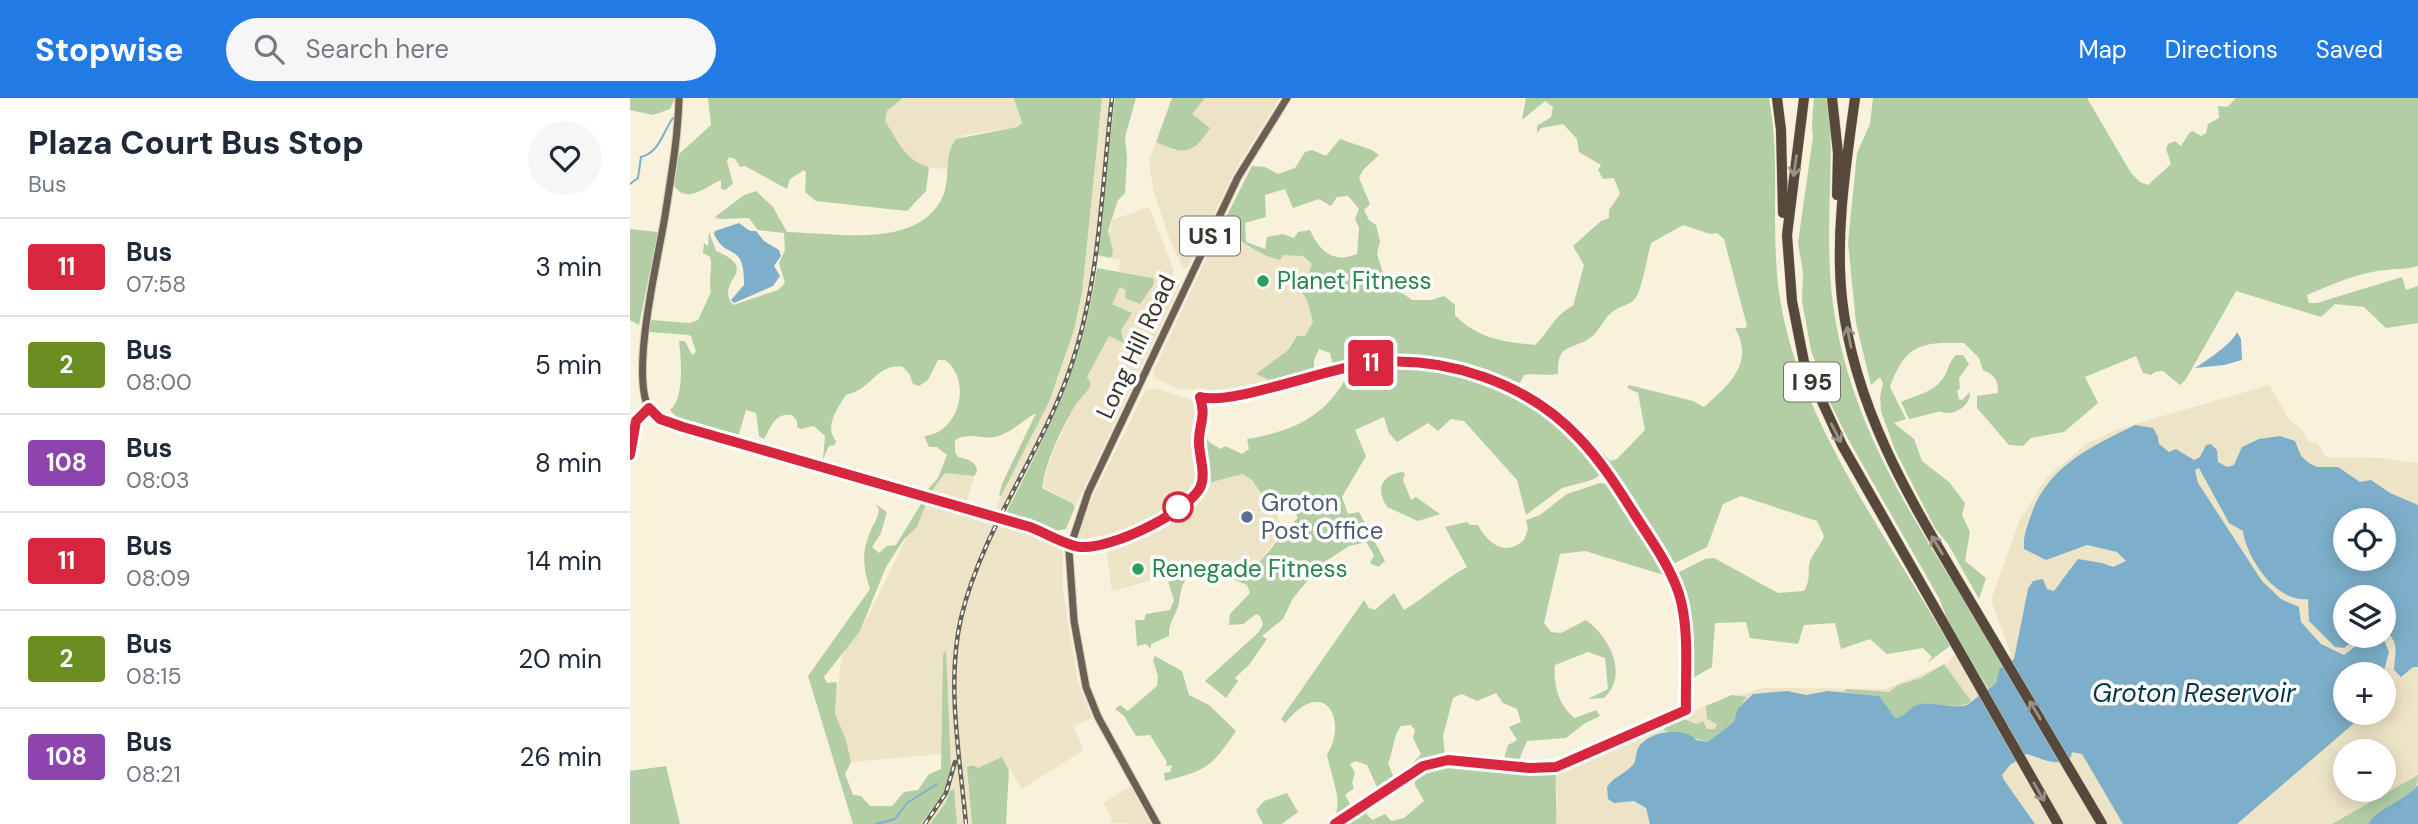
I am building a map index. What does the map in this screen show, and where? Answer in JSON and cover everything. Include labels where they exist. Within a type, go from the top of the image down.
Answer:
[{"type":"highway","points":[[1777,98],[1781,130],[1784,258],[1799,343]]},
{"type":"highway","name":"I 95","points":[[1804,98],[1787,235],[1790,291],[1799,343],[1812,383],[1837,436],[2057,824]]},
{"type":"highway","points":[[1832,98],[1836,124],[1840,241]]},
{"type":"highway","name":"I 95","points":[[1855,98],[1843,192],[1841,287],[1846,324],[1869,412],[1893,468],[2102,824]]},
{"type":"main road","points":[[630,456],[636,421],[649,408],[643,388],[646,315],[665,213],[679,98]]},
{"type":"main road","name":"Long Hill Road","points":[[1157,824],[1098,717],[1086,687],[1069,574],[1071,544],[1088,493],[1238,177],[1287,98]]},
{"type":"shaded area","points":[[903,98],[1014,98],[1022,123],[1017,127],[964,135],[950,149],[948,169],[932,168],[921,165],[907,155],[885,121],[887,111]]},
{"type":"shaded area","points":[[1102,98],[1115,98],[1092,306],[1067,389],[1045,439],[1005,515],[996,510],[999,500],[1049,402],[1074,330],[1082,293]]},
{"type":"shaded area","points":[[1205,98],[1280,98],[1238,165],[1188,267],[1183,268],[1171,243],[1153,189],[1149,161],[1156,142],[1175,151],[1192,114]]},
{"type":"shaded area","points":[[1149,207],[1174,271],[1172,279],[1179,282],[1179,287],[1075,507],[1042,486],[1053,452],[1076,403],[1088,391],[1086,377],[1109,336],[1123,342],[1112,304],[1118,289],[1120,287],[1127,290],[1152,278],[1119,271],[1120,260],[1111,258],[1112,251],[1108,240],[1112,220]]},
{"type":"shaded area","points":[[1221,227],[1245,242],[1249,248],[1303,256],[1313,264],[1301,291],[1314,322],[1305,336],[1290,344],[1288,350],[1256,374],[1274,382],[1224,393],[1179,389],[1155,378],[1153,372]]},
{"type":"shaded area","name":"Groton Reservoir","points":[[2269,385],[2290,421],[2301,428],[2308,441],[2317,443],[2326,457],[2381,458],[2418,463],[2418,824],[1556,824],[1558,805],[1555,774],[1709,704],[1763,688],[1885,689],[1947,664],[1974,627],[2001,662],[2011,654],[1991,600],[2019,522],[2046,478],[2085,445],[2115,430]]},
{"type":"shaded area","points":[[1155,388],[1198,402],[1200,417],[1196,438],[1199,484],[1147,526],[1106,542],[1081,543],[1077,540],[1089,505],[1145,391]]},
{"type":"shaded area","points":[[945,473],[974,476],[966,503],[929,493]]},
{"type":"shaded area","points":[[1241,474],[1252,480],[1287,532],[1273,543],[1257,566],[1238,572],[1205,568],[1188,570],[1112,591],[1106,547],[1160,523],[1194,500],[1206,485],[1206,476],[1225,479]]},
{"type":"shaded area","points":[[924,502],[1026,530],[1063,547],[1063,590],[1070,635],[1078,681],[1092,718],[1073,726],[1084,750],[1022,789],[1002,757],[976,770],[974,764],[969,765],[974,824],[915,824],[950,757],[942,754],[851,762],[835,713],[841,661],[846,645],[860,631]]},
{"type":"shaded area","points":[[1130,786],[1151,824],[1109,823],[1112,819],[1103,803]]},
{"type":"green space","points":[[630,98],[675,98],[670,109],[653,115],[630,110]]},
{"type":"green space","points":[[708,98],[903,98],[887,111],[885,121],[908,155],[929,167],[926,191],[907,211],[816,201],[805,192],[804,170],[790,179],[787,189],[745,166],[740,167],[735,159],[729,157],[727,161],[733,184],[725,190],[721,189],[721,180],[697,192],[685,194],[674,186],[679,154],[711,125]]},
{"type":"green space","points":[[1014,98],[1102,98],[1082,293],[1074,330],[1049,402],[1001,496],[1002,484],[1036,413],[998,436],[966,436],[955,440],[958,457],[973,463],[977,472],[974,476],[945,473],[931,492],[928,489],[938,478],[947,455],[937,447],[929,447],[924,436],[936,433],[946,426],[958,405],[960,392],[954,369],[945,360],[938,360],[928,380],[919,386],[913,384],[903,367],[890,367],[860,389],[846,395],[832,424],[835,445],[829,446],[823,459],[825,436],[814,426],[801,429],[797,427],[797,421],[792,415],[777,418],[764,439],[759,436],[756,413],[746,410],[738,437],[735,437],[691,425],[670,410],[675,404],[680,387],[679,341],[685,341],[692,355],[696,352],[691,336],[649,332],[651,320],[690,323],[698,320],[711,292],[710,257],[703,253],[704,243],[708,246],[709,232],[716,251],[736,264],[737,270],[728,296],[733,305],[778,290],[785,283],[779,263],[785,250],[784,233],[758,230],[749,218],[715,217],[744,195],[756,191],[773,207],[787,232],[874,235],[915,225],[931,213],[943,196],[948,160],[956,139],[1017,127],[1022,123]]},
{"type":"green space","points":[[1115,98],[1136,98],[1125,137],[1125,193],[1118,200],[1108,231],[1113,251],[1111,258],[1097,255]]},
{"type":"green space","points":[[1172,98],[1205,98],[1192,114],[1210,128],[1193,148],[1173,149],[1156,142]]},
{"type":"green space","points":[[1526,98],[1769,98],[1775,151],[1778,283],[1793,354],[1829,441],[1950,646],[1927,663],[1932,657],[1923,648],[1887,654],[1870,639],[1841,649],[1835,623],[1804,625],[1798,644],[1750,638],[1746,622],[1715,623],[1712,667],[1693,678],[1689,619],[1677,573],[1705,559],[1714,558],[1778,593],[1804,591],[1810,561],[1824,536],[1817,521],[1741,496],[1723,504],[1707,547],[1670,563],[1671,559],[1621,479],[1586,437],[1586,434],[1610,461],[1617,459],[1645,430],[1638,393],[1627,388],[1629,385],[1693,401],[1704,407],[1730,382],[1741,363],[1742,352],[1735,328],[1747,326],[1724,239],[1717,233],[1710,234],[1683,225],[1651,243],[1637,296],[1611,313],[1590,338],[1562,352],[1558,374],[1524,375],[1520,383],[1462,364],[1413,356],[1382,357],[1333,365],[1330,353],[1319,349],[1314,360],[1314,372],[1274,382],[1256,374],[1288,350],[1297,336],[1305,336],[1313,322],[1307,300],[1301,291],[1312,264],[1303,256],[1283,255],[1280,260],[1263,254],[1221,227],[1252,166],[1265,167],[1278,174],[1295,168],[1305,152],[1312,150],[1326,156],[1340,139],[1379,155],[1363,170],[1359,178],[1370,204],[1364,210],[1369,220],[1376,225],[1380,241],[1377,254],[1386,282],[1412,300],[1431,300],[1444,296],[1455,305],[1455,315],[1481,334],[1535,345],[1557,318],[1573,306],[1584,265],[1573,246],[1601,221],[1609,218],[1609,210],[1620,194],[1614,178],[1603,179],[1598,170],[1601,165],[1579,152],[1577,139],[1563,124],[1541,128],[1537,133],[1537,126],[1551,117],[1553,107],[1545,101],[1522,120]],"holes":[[[1285,189],[1293,208],[1319,199],[1331,206],[1337,197],[1348,196],[1359,209],[1355,219],[1359,228],[1357,254],[1349,257],[1328,254],[1310,230],[1298,232],[1294,238],[1283,234],[1267,237],[1265,249],[1246,242],[1245,223],[1266,217],[1265,195]]]},
{"type":"green space","points":[[1814,98],[1826,98],[1830,117],[1830,272],[1836,323],[1847,370],[1881,457],[1926,539],[2000,659],[2003,666],[1999,669],[1996,683],[1988,688],[1952,631],[1939,598],[1848,439],[1827,396],[1811,350],[1802,301],[1803,272],[1798,243],[1813,137]]},
{"type":"green space","points":[[1873,98],[2087,98],[2131,173],[2140,182],[2148,185],[2171,164],[2166,149],[2168,144],[2175,141],[2181,146],[2193,131],[2201,136],[2206,133],[2208,124],[2219,118],[2218,106],[2227,107],[2236,98],[2418,98],[2418,266],[2366,273],[2307,295],[2309,303],[2317,303],[2402,277],[2406,290],[2418,286],[2418,323],[2386,328],[2364,307],[2335,304],[2321,317],[2236,291],[2180,385],[2163,371],[2151,375],[2143,373],[2136,356],[2085,377],[2098,403],[2064,432],[2031,438],[2023,446],[2009,445],[1977,408],[1977,396],[1998,393],[1997,385],[1995,378],[1983,370],[1979,358],[1964,343],[1925,345],[1908,354],[1890,387],[1906,419],[1894,423],[1914,439],[1922,461],[1949,482],[1965,503],[1962,515],[1970,532],[1965,561],[1986,578],[1979,599],[1948,544],[1935,528],[1895,450],[1881,411],[1883,383],[1880,377],[1871,385],[1856,323],[1848,243],[1857,153],[1870,124]]},
{"type":"green space","points":[[630,229],[658,232],[639,325],[630,320]]},
{"type":"green space","points":[[1097,268],[1153,278],[1154,284],[1140,304],[1125,298],[1126,290],[1120,287],[1112,304],[1132,313],[1121,330],[1124,343],[1109,336],[1087,377],[1090,387],[1064,425],[1044,477],[1042,488],[1075,507],[1066,529],[1053,531],[1005,515],[1050,425],[1074,365]]},
{"type":"green space","points":[[1956,355],[1963,355],[1969,364],[1959,378],[1960,388],[1957,391],[1959,399],[1962,400],[1970,392],[1966,403],[1952,413],[1937,412],[1909,419],[1901,402],[1937,385]]},
{"type":"green space","points":[[1396,367],[1459,375],[1505,392],[1505,389],[1540,410],[1570,433],[1589,454],[1600,475],[1592,480],[1562,488],[1526,515],[1517,480],[1464,421],[1451,419],[1438,431],[1428,423],[1397,442],[1389,433],[1384,417],[1355,430],[1366,456],[1342,497],[1348,514],[1359,512],[1385,561],[1378,567],[1370,563],[1374,555],[1366,542],[1349,546],[1323,563],[1293,598],[1283,619],[1262,636],[1267,639],[1249,665],[1235,678],[1238,681],[1226,698],[1205,681],[1259,632],[1263,624],[1260,616],[1256,614],[1243,624],[1229,625],[1230,614],[1250,593],[1247,585],[1218,573],[1252,569],[1298,518],[1290,506],[1282,502],[1277,508],[1277,517],[1252,480],[1242,474],[1212,482],[1206,476],[1204,439],[1207,438],[1221,449],[1225,446],[1242,454],[1249,449],[1247,439],[1295,426],[1321,409],[1342,386],[1350,370]]},
{"type":"green space","points":[[1401,472],[1405,473],[1403,480],[1411,500],[1416,497],[1440,514],[1418,521],[1387,507],[1381,490],[1384,480]]},
{"type":"green space","points":[[1600,483],[1612,485],[1667,576],[1585,551],[1560,554],[1544,623],[1551,632],[1561,633],[1586,620],[1608,645],[1616,667],[1612,688],[1604,698],[1588,699],[1608,689],[1605,658],[1588,652],[1555,665],[1558,694],[1569,713],[1575,718],[1596,710],[1600,716],[1566,738],[1527,741],[1520,757],[1522,762],[1558,764],[1556,824],[1342,824],[1365,812],[1372,820],[1385,814],[1391,821],[1404,818],[1424,801],[1415,785],[1413,763],[1421,754],[1413,738],[1415,730],[1411,725],[1401,726],[1388,763],[1393,776],[1377,787],[1367,765],[1356,761],[1350,764],[1355,773],[1352,783],[1354,788],[1345,795],[1352,807],[1341,814],[1336,812],[1336,792],[1327,754],[1335,729],[1334,717],[1329,708],[1322,703],[1312,702],[1299,709],[1285,723],[1281,719],[1364,600],[1369,608],[1375,610],[1394,593],[1404,610],[1467,567],[1445,527],[1467,522],[1470,525],[1478,525],[1492,543],[1504,548],[1510,547],[1524,540],[1528,529],[1526,520],[1540,515],[1567,494]],"holes":[[[1496,693],[1503,703],[1517,709],[1521,722],[1509,727],[1517,740],[1508,745],[1503,762],[1445,757],[1443,736],[1453,698],[1462,694],[1477,701]]]},
{"type":"green space","points":[[875,504],[887,512],[881,533],[872,547],[879,553],[887,546],[896,545],[921,504],[926,504],[917,527],[904,539],[886,567],[860,631],[824,677],[827,683],[836,682],[837,685],[835,713],[851,762],[845,774],[853,795],[861,796],[870,806],[892,806],[904,792],[918,790],[929,774],[941,769],[943,655],[946,650],[951,769],[947,788],[921,824],[853,824],[808,676],[870,589],[864,556],[879,509]]},
{"type":"green space","points":[[1189,575],[1182,588],[1169,636],[1151,644],[1151,649],[1146,644],[1137,646],[1135,620],[1144,620],[1146,614],[1170,610],[1174,600],[1168,582]]},
{"type":"green space","points":[[1155,656],[1182,671],[1189,695],[1209,705],[1236,731],[1208,765],[1165,781],[1164,773],[1170,772],[1172,765],[1166,766],[1167,762],[1150,735],[1136,736],[1124,716],[1115,709],[1120,705],[1128,711],[1157,686],[1158,676],[1153,660]]},
{"type":"green space","points":[[1944,664],[1971,701],[1967,704],[1919,705],[1903,716],[1894,718],[1879,696],[1844,692],[1846,689],[1889,692],[1898,685],[1921,678]]},
{"type":"green space","points":[[1732,695],[1747,697],[1738,708],[1735,722],[1709,742],[1665,731],[1664,728],[1684,719],[1696,724],[1703,721],[1707,729],[1715,729],[1717,724],[1707,719],[1706,706]]},
{"type":"green space","points":[[1002,757],[1009,770],[1006,824],[972,824],[967,767],[973,765],[978,768]]},
{"type":"green space","points":[[666,766],[680,824],[630,824],[630,771]]},
{"type":"green space","points":[[2418,775],[2412,792],[2374,817],[2368,824],[2332,824],[2371,802],[2396,802],[2396,788]]},
{"type":"green space","points":[[954,789],[957,824],[930,824],[946,802],[950,791]]},
{"type":"green space","points":[[1287,793],[1298,812],[1282,824],[1263,824],[1256,810],[1264,801]]},
{"type":"water","points":[[739,223],[750,231],[756,231],[764,241],[779,250],[781,256],[774,266],[780,276],[773,286],[734,303],[731,300],[744,285],[741,262],[714,234],[715,231]]},
{"type":"water","points":[[2237,332],[2241,339],[2242,360],[2195,368],[2225,346]]},
{"type":"water","name":"Groton Reservoir","points":[[2135,425],[2153,428],[2159,444],[2169,452],[2176,449],[2194,460],[2200,457],[2206,445],[2211,444],[2217,450],[2218,462],[2227,467],[2234,465],[2242,447],[2259,439],[2280,436],[2295,441],[2301,456],[2317,467],[2338,467],[2360,482],[2371,480],[2390,493],[2418,505],[2418,667],[2413,667],[2401,677],[2396,672],[2396,585],[2333,585],[2333,645],[2309,621],[2308,599],[2285,594],[2274,586],[2256,565],[2243,531],[2229,523],[2199,468],[2195,470],[2198,483],[2262,581],[2281,599],[2299,607],[2301,622],[2321,644],[2344,655],[2353,648],[2387,648],[2389,652],[2386,662],[2333,662],[2333,725],[2352,725],[2237,824],[2123,824],[2082,754],[2072,752],[2071,757],[2060,762],[2027,754],[2010,765],[2002,775],[2035,824],[1650,824],[1646,808],[1634,801],[1614,803],[1608,799],[1607,787],[1633,765],[1638,747],[1645,740],[1652,736],[1676,732],[1708,742],[1734,722],[1738,708],[1753,694],[1787,691],[1806,695],[1828,691],[1879,696],[1895,718],[1920,704],[1967,705],[1996,683],[1999,669],[2014,659],[2028,589],[2033,581],[2043,579],[2047,589],[2054,591],[2078,559],[2113,567],[2126,561],[2117,552],[2087,545],[2046,560],[2024,549],[2024,537],[2037,500],[2058,472],[2086,451]]},
{"type":"water","points":[[2418,785],[2418,824],[2368,824],[2372,818]]},
{"type":"waterway","points":[[630,184],[638,178],[641,157],[657,146],[673,118]]},
{"type":"waterway","points":[[876,824],[895,819],[907,803],[937,784]]},
{"type":"railway","points":[[966,824],[954,694],[961,618],[984,551],[1047,425],[1073,360],[1095,263],[1112,98]]},
{"type":"railway","points":[[925,824],[946,793],[955,762]]},
{"type":"bus line","name":"11","points":[[630,455],[636,421],[649,408],[660,419],[683,427],[1030,527],[1080,547],[1112,543],[1138,532],[1193,496],[1202,483],[1199,438],[1204,416],[1200,397],[1214,399],[1243,394],[1336,368],[1373,362],[1429,363],[1450,367],[1473,373],[1517,391],[1559,419],[1592,452],[1610,475],[1670,572],[1683,611],[1686,710],[1571,763],[1556,767],[1530,768],[1448,760],[1434,762],[1412,771],[1335,824]]},
{"type":"place","name":"Planet Fitness","points":[[1263,281]]},
{"type":"place","name":"Groton Post Office","points":[[1247,517]]},
{"type":"place","name":"Renegade Fitness","points":[[1138,569]]}]
